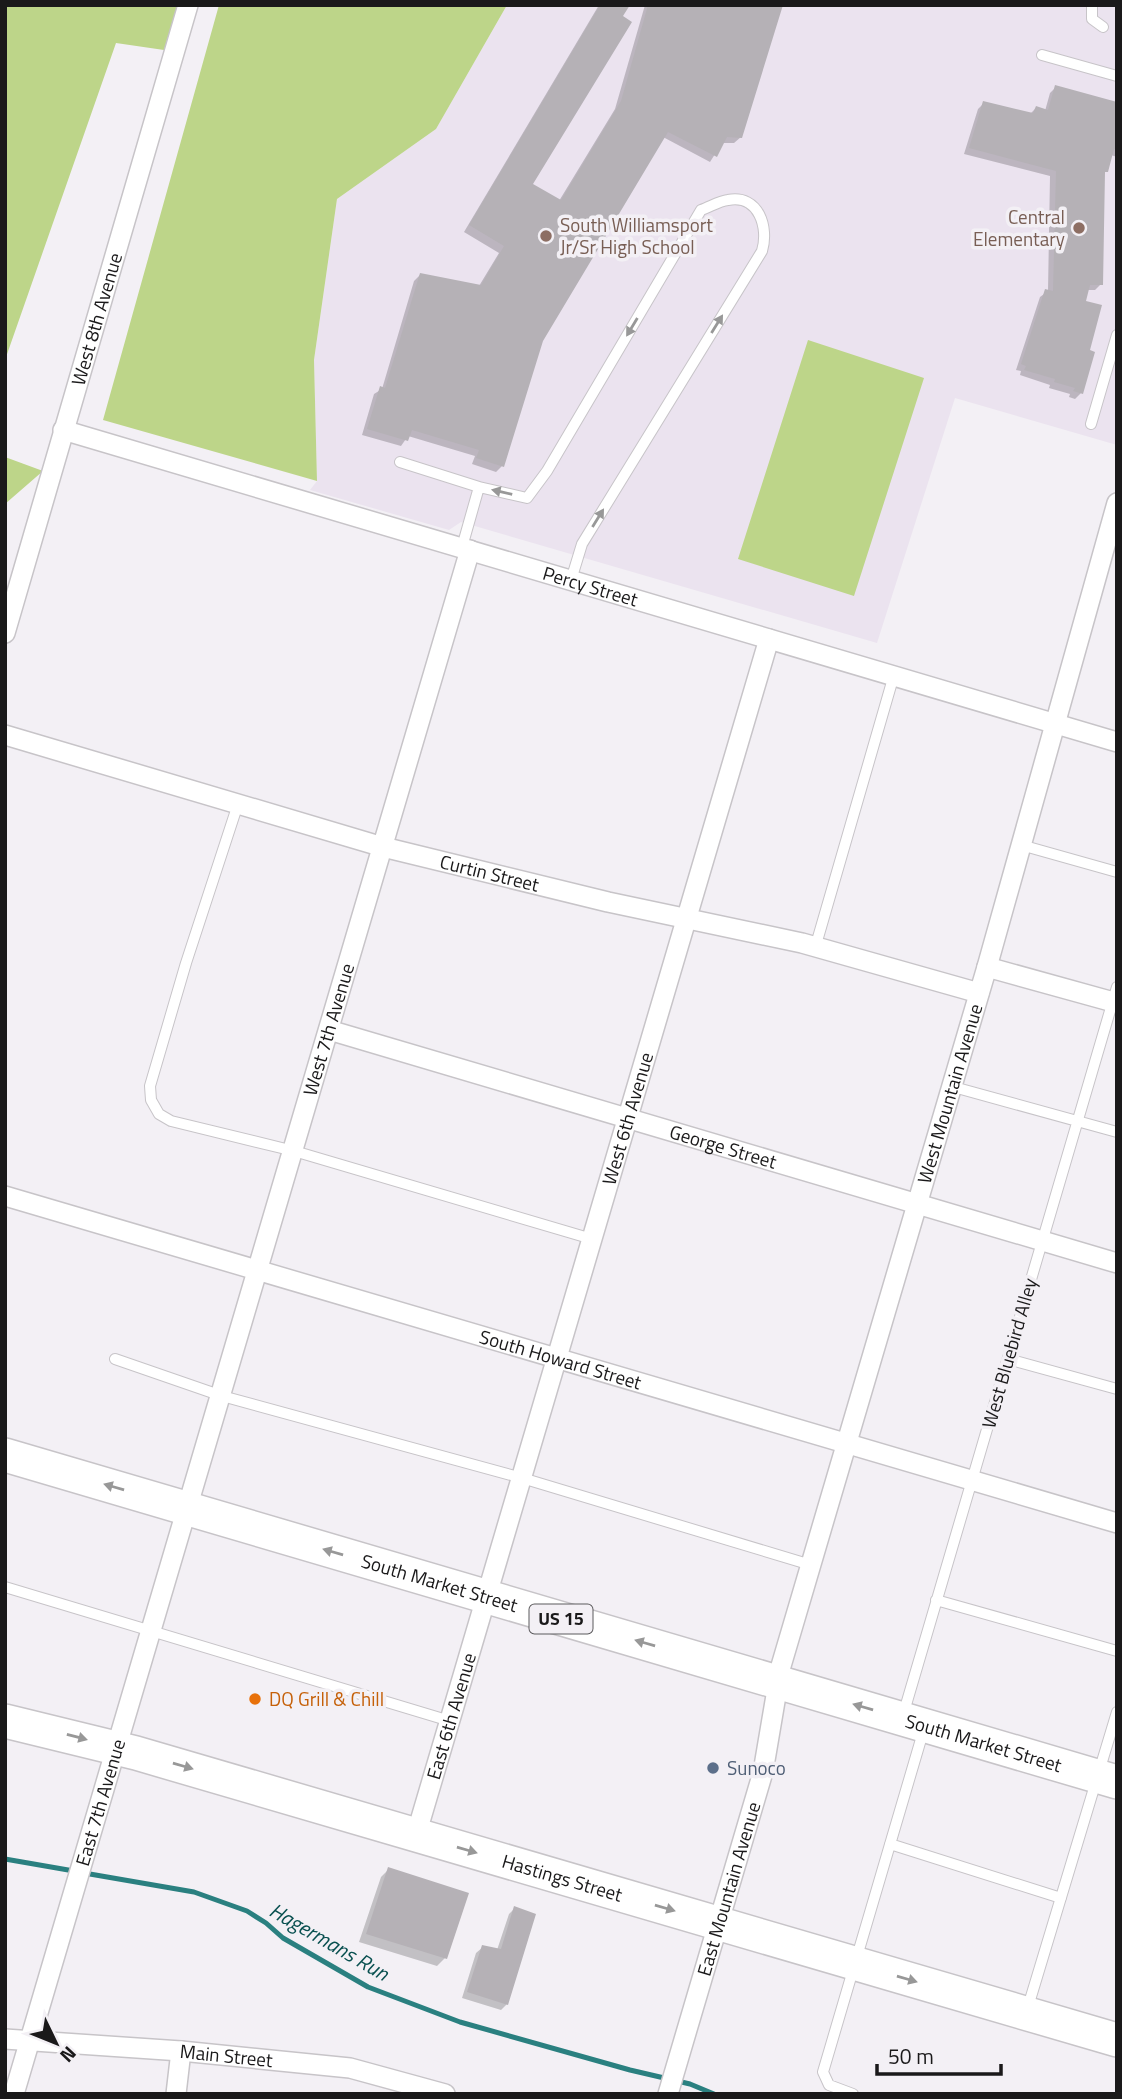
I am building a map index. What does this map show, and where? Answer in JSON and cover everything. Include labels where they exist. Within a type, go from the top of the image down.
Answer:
[{"type":"highway","name":"South Market Street","points":[[5,1455],[1107,1779]]},
{"type":"highway","name":"Hastings Street","points":[[5,1721],[117,1748],[1117,2040]]},
{"type":"street","name":"West 8th Avenue","points":[[5,634],[188,5]]},
{"type":"street","name":"Percy Street","points":[[63,430],[1117,742]]},
{"type":"street","name":"West Mountain Avenue","points":[[779,1683],[915,1203],[979,993],[1117,503]]},
{"type":"street","name":"West 7th Avenue","points":[[188,1509],[383,847],[466,549]]},
{"type":"street","name":"West 6th Avenue","points":[[486,1597],[769,639]]},
{"type":"street","name":"Curtin Street","points":[[5,735],[383,847],[815,947],[979,993]]},
{"type":"street","points":[[986,967],[1115,998]]},
{"type":"street","name":"George Street","points":[[329,1030],[1117,1263]]},
{"type":"street","name":"South Howard Street","points":[[5,1196],[972,1482],[1117,1522]]},
{"type":"street","name":"East 7th Avenue","points":[[14,2094],[188,1509]]},
{"type":"street","name":"East 6th Avenue","points":[[416,1835],[486,1597]]},
{"type":"street","name":"East Mountain Avenue","points":[[668,2094],[763,1772],[779,1683]]},
{"type":"street","name":"Main Street","points":[[5,2039],[181,2051],[351,2068],[445,2094]]},
{"type":"street","points":[[176,2094],[181,2051]]},
{"type":"lane","points":[[1092,5],[1092,19],[1103,27]]},
{"type":"lane","points":[[1042,55],[1117,76]]},
{"type":"lane","points":[[400,462],[479,487],[527,498],[547,471],[701,210],[728,200],[745,202],[754,208],[765,226],[766,237],[762,251],[582,544],[570,580]]},
{"type":"lane","points":[[1091,424],[1117,336]]},
{"type":"lane","points":[[466,549],[479,487]]},
{"type":"lane","points":[[815,947],[894,675]]},
{"type":"lane","points":[[238,804],[186,963],[150,1086],[151,1100],[159,1114],[171,1121],[294,1151],[592,1239]]},
{"type":"lane","points":[[1021,845],[1117,872]]},
{"type":"lane","name":"West Bluebird Alley","points":[[853,2094],[833,2088],[825,2081],[823,2072],[890,1844],[936,1600],[1115,998]]},
{"type":"lane","points":[[950,1086],[1117,1132]]},
{"type":"lane","points":[[115,1359],[222,1396],[522,1478],[812,1565]]},
{"type":"lane","points":[[1007,1359],[1117,1389]]},
{"type":"lane","points":[[5,1587],[450,1721]]},
{"type":"lane","points":[[936,1600],[1117,1651]]},
{"type":"lane","points":[[1026,2014],[1061,1898],[1107,1779],[1117,1712]]},
{"type":"lane","points":[[890,1844],[1061,1898]]},
{"type":"shaded area","points":[[507,5],[1117,5],[1117,445],[955,398],[877,643],[461,522],[449,530],[310,490],[317,481],[314,360],[337,199],[436,129]]},
{"type":"green space","points":[[5,5],[179,5],[164,50],[116,43],[5,360]]},
{"type":"green space","points":[[219,5],[507,5],[436,129],[337,199],[314,360],[317,481],[103,420]]},
{"type":"green space","points":[[808,340],[924,378],[854,596],[738,559]]},
{"type":"green space","points":[[5,457],[43,471],[5,504]]},
{"type":"building","name":"South Williamsport Jr/Sr High School","points":[[600,5],[630,5],[623,16],[632,22],[533,184],[561,200],[621,101],[648,5],[783,5],[742,138],[727,137],[717,157],[668,132],[543,341],[504,467],[476,458],[479,450],[412,430],[408,441],[367,429],[380,386],[385,388],[420,273],[481,285],[504,246],[469,225]]},
{"type":"building","name":"Central Elementary","points":[[1055,85],[1117,102],[1117,150],[1114,149],[1108,172],[1105,172],[1103,285],[1090,285],[1086,301],[1102,305],[1090,350],[1095,352],[1083,394],[1073,391],[1075,388],[1054,382],[1055,379],[1024,370],[1026,366],[1021,364],[1045,289],[1053,291],[1056,171],[969,148],[983,101],[1033,113],[1036,106],[1048,110]]},
{"type":"building","points":[[388,1867],[469,1893],[447,1959],[366,1934]]},
{"type":"building","points":[[514,1906],[536,1914],[508,2005],[467,1992],[482,1945],[501,1949]]},
{"type":"waterway","name":"Hagermans Run","points":[[5,1859],[74,1871]]},
{"type":"waterway","name":"Hagermans Run","points":[[84,1873],[194,1892],[247,1911],[283,1938],[368,1987],[460,2022],[690,2084],[714,2094]]},
{"type":"place","name":"Central Elementary","points":[[1079,228]]},
{"type":"place","name":"South Williamsport Jr/Sr High School","points":[[546,236]]},
{"type":"place","name":"DQ Grill & Chill","points":[[255,1699]]},
{"type":"place","name":"Sunoco","points":[[713,1768]]}]
